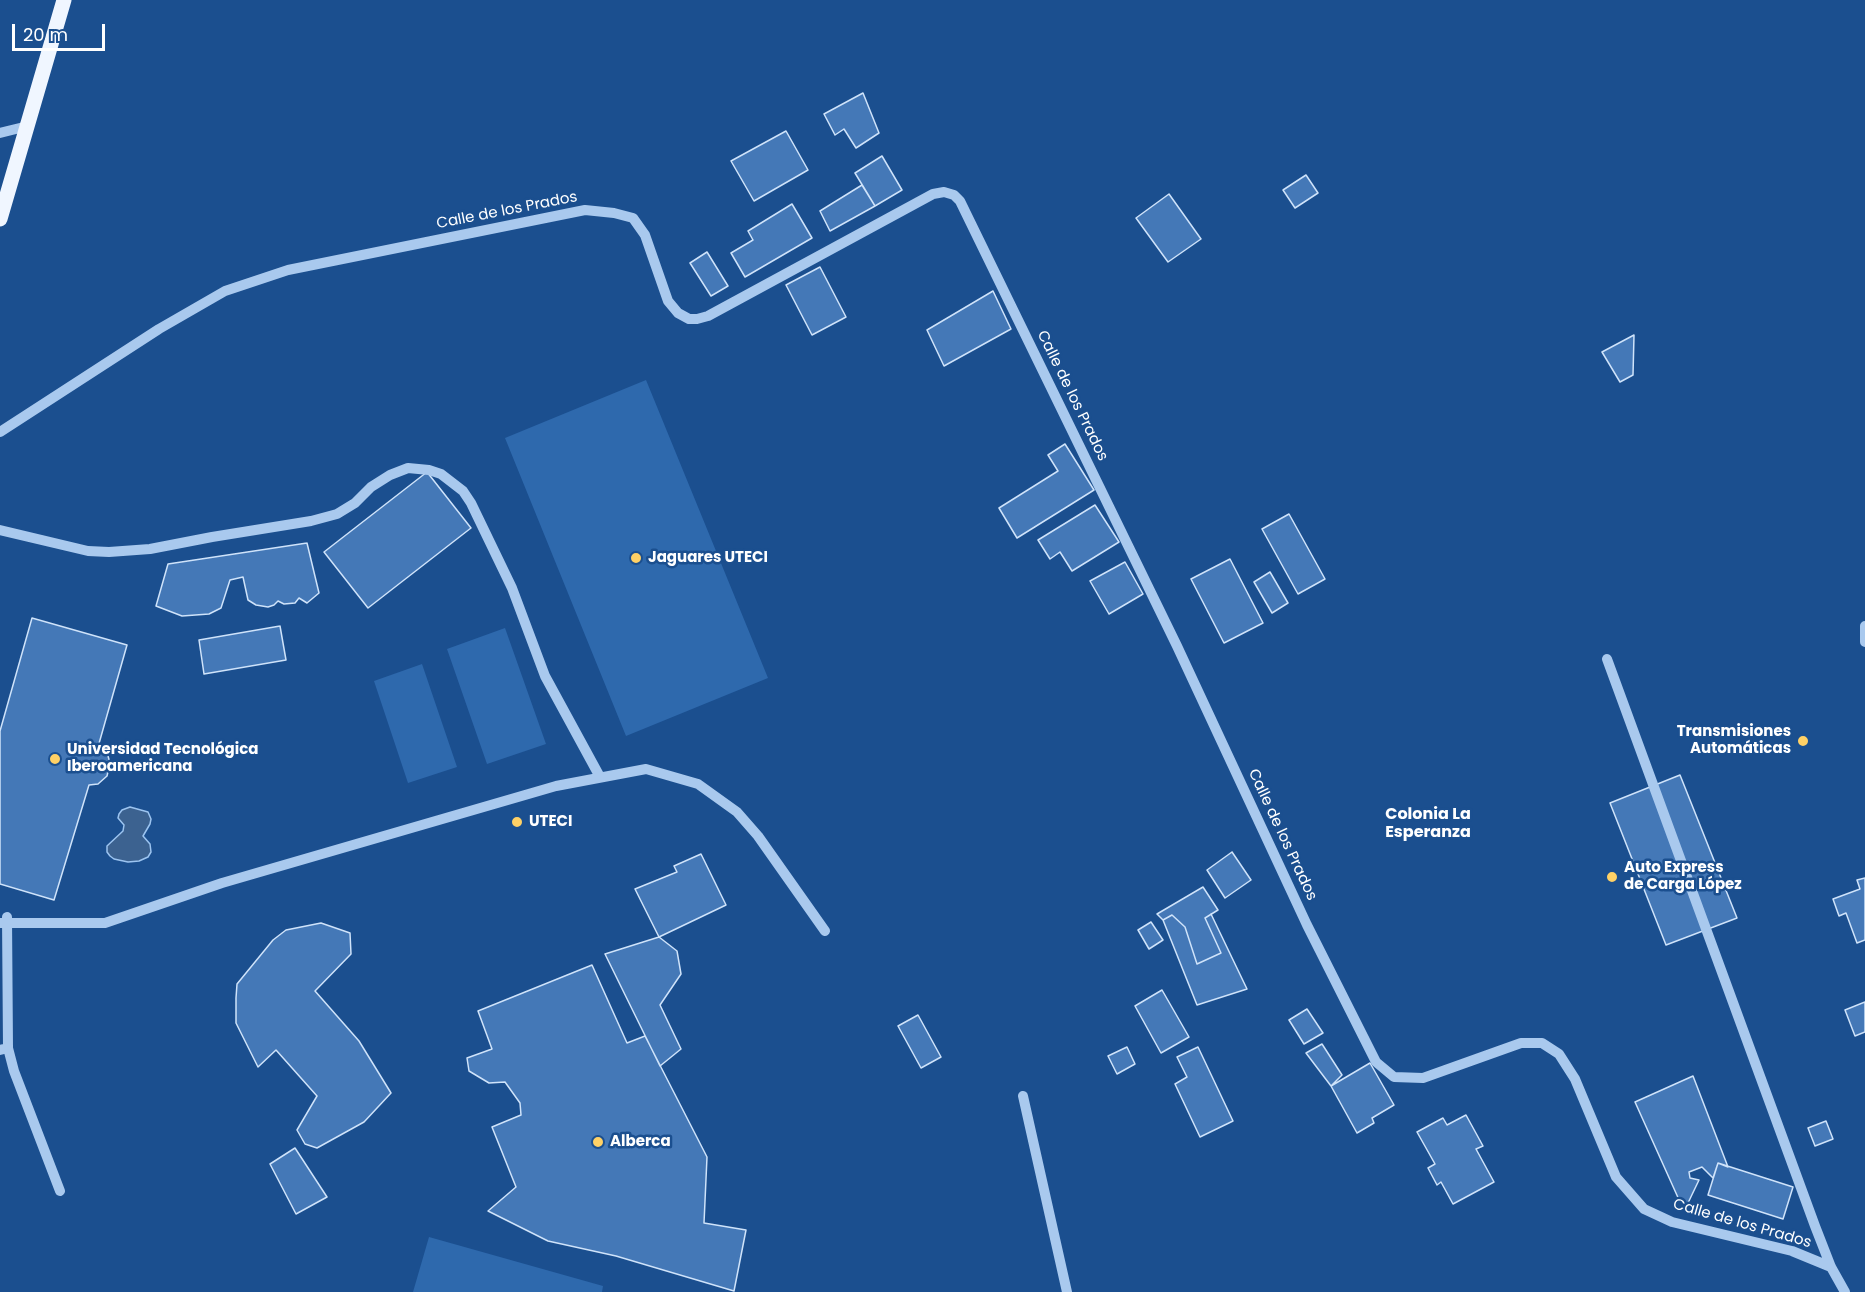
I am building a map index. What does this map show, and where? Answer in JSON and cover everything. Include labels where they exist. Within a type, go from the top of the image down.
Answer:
[{"type":"main road","points":[[0,219],[64,0]]},
{"type":"street","points":[[0,133],[27,126]]},
{"type":"street","name":"Calle de los Prados","points":[[0,432],[159,329],[225,291],[288,270],[585,210],[614,213],[633,218],[645,235],[668,301],[678,313],[689,319],[698,319],[708,316],[933,194],[944,192],[954,195],[960,201],[1167,625],[1307,925],[1376,1062],[1394,1077],[1422,1078],[1521,1043],[1542,1043],[1559,1054],[1575,1079],[1616,1177],[1644,1209],[1672,1222],[1792,1251],[1831,1267]]},
{"type":"street","points":[[0,530],[88,551],[150,549],[311,521],[337,514],[371,487],[390,475],[408,468],[441,474],[463,491],[471,503],[512,588],[545,676],[600,777]]},
{"type":"street","points":[[1865,626],[1865,642]]},
{"type":"street","points":[[1607,658],[1831,1267],[1845,1292]]},
{"type":"street","points":[[60,1191],[4,1049],[3,919],[25,922],[105,923],[222,883],[556,786],[646,769],[698,784],[737,812],[758,836],[825,931]]},
{"type":"street","points":[[1023,1096],[1067,1292]]},
{"type":"shaded area","name":"Jaguares UTECI","points":[[646,380],[768,678],[626,736],[505,438]]},
{"type":"shaded area","points":[[505,628],[546,744],[487,764],[447,649]]},
{"type":"shaded area","points":[[422,664],[457,767],[408,783],[374,681]]},
{"type":"shaded area","points":[[130,807],[148,812],[151,819],[150,824],[143,836],[150,844],[151,852],[148,857],[139,861],[128,862],[110,856],[107,846],[123,831],[124,825],[118,818],[119,814]]},
{"type":"shaded area","points":[[429,1237],[603,1286],[602,1292],[413,1292]]},
{"type":"building","points":[[863,93],[879,133],[856,148],[844,129],[835,135],[824,114]]},
{"type":"building","points":[[786,131],[808,170],[754,201],[731,161]]},
{"type":"building","points":[[882,156],[902,190],[875,206],[855,173]]},
{"type":"building","points":[[1306,175],[1318,193],[1295,208],[1283,190]]},
{"type":"building","points":[[862,185],[875,206],[830,231],[820,211]]},
{"type":"building","points":[[1169,194],[1201,239],[1168,262],[1136,218]]},
{"type":"building","points":[[792,204],[812,238],[745,277],[731,253],[753,240],[748,231]]},
{"type":"building","points":[[707,252],[728,286],[711,296],[690,263]]},
{"type":"building","points":[[820,267],[846,317],[812,335],[786,285]]},
{"type":"building","points":[[993,291],[1011,329],[944,366],[927,330]]},
{"type":"building","points":[[1634,335],[1633,375],[1620,382],[1602,352]]},
{"type":"building","points":[[1065,444],[1094,490],[1017,538],[999,508],[1058,471],[1048,455]]},
{"type":"building","points":[[427,472],[471,528],[368,608],[324,552]]},
{"type":"building","points":[[1095,505],[1119,542],[1072,571],[1060,552],[1050,559],[1038,540]]},
{"type":"building","points":[[1289,514],[1325,579],[1298,594],[1262,529]]},
{"type":"building","points":[[307,543],[319,593],[307,603],[299,598],[295,603],[284,604],[278,601],[268,607],[256,605],[248,600],[243,577],[230,580],[221,608],[209,614],[182,616],[156,606],[168,564]]},
{"type":"building","points":[[1230,559],[1263,623],[1224,643],[1191,579]]},
{"type":"building","points":[[1125,562],[1143,594],[1109,614],[1090,581]]},
{"type":"building","points":[[1270,572],[1288,603],[1272,613],[1254,582]]},
{"type":"building","name":"Universidad Tecnológica Iberoamericana","points":[[32,618],[127,645],[98,747],[108,756],[110,763],[107,776],[98,784],[89,785],[54,900],[0,884],[0,731]]},
{"type":"building","points":[[280,626],[286,660],[204,674],[199,640]]},
{"type":"building","points":[[1680,775],[1737,918],[1666,945],[1610,803]]},
{"type":"building","points":[[1232,852],[1251,880],[1225,898],[1207,870]]},
{"type":"building","points":[[701,854],[726,905],[659,937],[635,889],[677,872],[674,866]]},
{"type":"building","points":[[1865,878],[1865,940],[1857,943],[1846,913],[1839,916],[1833,899],[1860,889],[1857,880]]},
{"type":"building","points":[[1203,887],[1218,910],[1205,918],[1221,953],[1197,964],[1185,927],[1172,915],[1163,920],[1157,914]]},
{"type":"building","points":[[1211,914],[1247,989],[1197,1005],[1163,920],[1172,915],[1185,927],[1197,964],[1221,953],[1205,918]]},
{"type":"building","points":[[1151,922],[1163,940],[1149,949],[1138,930]]},
{"type":"building","points":[[321,923],[350,933],[351,954],[315,991],[359,1041],[391,1093],[364,1122],[317,1148],[305,1144],[297,1130],[317,1096],[276,1050],[258,1067],[236,1023],[236,998],[237,984],[273,940],[286,930]]},
{"type":"building","points":[[659,937],[677,951],[681,974],[660,1005],[681,1049],[660,1066],[605,954]]},
{"type":"building","name":"Alberca","points":[[592,965],[627,1043],[645,1036],[707,1157],[704,1223],[746,1230],[734,1291],[616,1256],[548,1241],[488,1211],[516,1187],[492,1127],[521,1115],[520,1103],[505,1082],[489,1083],[469,1071],[467,1058],[492,1049],[478,1011]]},
{"type":"building","points":[[1162,990],[1189,1037],[1161,1053],[1135,1006]]},
{"type":"building","points":[[1865,1002],[1865,1032],[1855,1036],[1845,1010]]},
{"type":"building","points":[[1307,1009],[1323,1033],[1304,1044],[1289,1020]]},
{"type":"building","points":[[918,1015],[941,1057],[921,1068],[898,1026]]},
{"type":"building","points":[[1322,1044],[1342,1075],[1331,1086],[1306,1053]]},
{"type":"building","points":[[1127,1047],[1135,1064],[1117,1074],[1108,1056]]},
{"type":"building","points":[[1198,1047],[1233,1121],[1200,1137],[1175,1084],[1187,1077],[1177,1057]]},
{"type":"building","points":[[1370,1063],[1394,1105],[1372,1118],[1374,1123],[1357,1133],[1331,1086]]},
{"type":"building","points":[[1693,1076],[1728,1167],[1718,1163],[1713,1178],[1702,1167],[1689,1172],[1690,1178],[1699,1180],[1688,1203],[1680,1202],[1635,1102]]},
{"type":"building","points":[[1466,1115],[1483,1146],[1476,1149],[1494,1182],[1453,1204],[1441,1182],[1437,1185],[1428,1168],[1435,1164],[1417,1132],[1443,1118],[1447,1125]]},
{"type":"building","points":[[1826,1121],[1833,1139],[1815,1146],[1808,1128]]},
{"type":"building","points":[[295,1148],[327,1197],[296,1214],[270,1164]]},
{"type":"building","points":[[1718,1163],[1793,1187],[1783,1219],[1708,1195]]},
{"type":"place","name":"Jaguares UTECI","points":[[636,558]]},
{"type":"place","name":"Transmisiones Automáticas","points":[[1803,741]]},
{"type":"place","name":"Universidad Tecnológica Iberoamericana","points":[[55,759]]},
{"type":"place","name":"UTECI","points":[[517,822]]},
{"type":"place","name":"Auto Express de Carga López","points":[[1612,877]]},
{"type":"place","name":"Alberca","points":[[598,1142]]},
{"type":"district","name":"Colonia La Esperanza","points":[[1428,824]]}]
